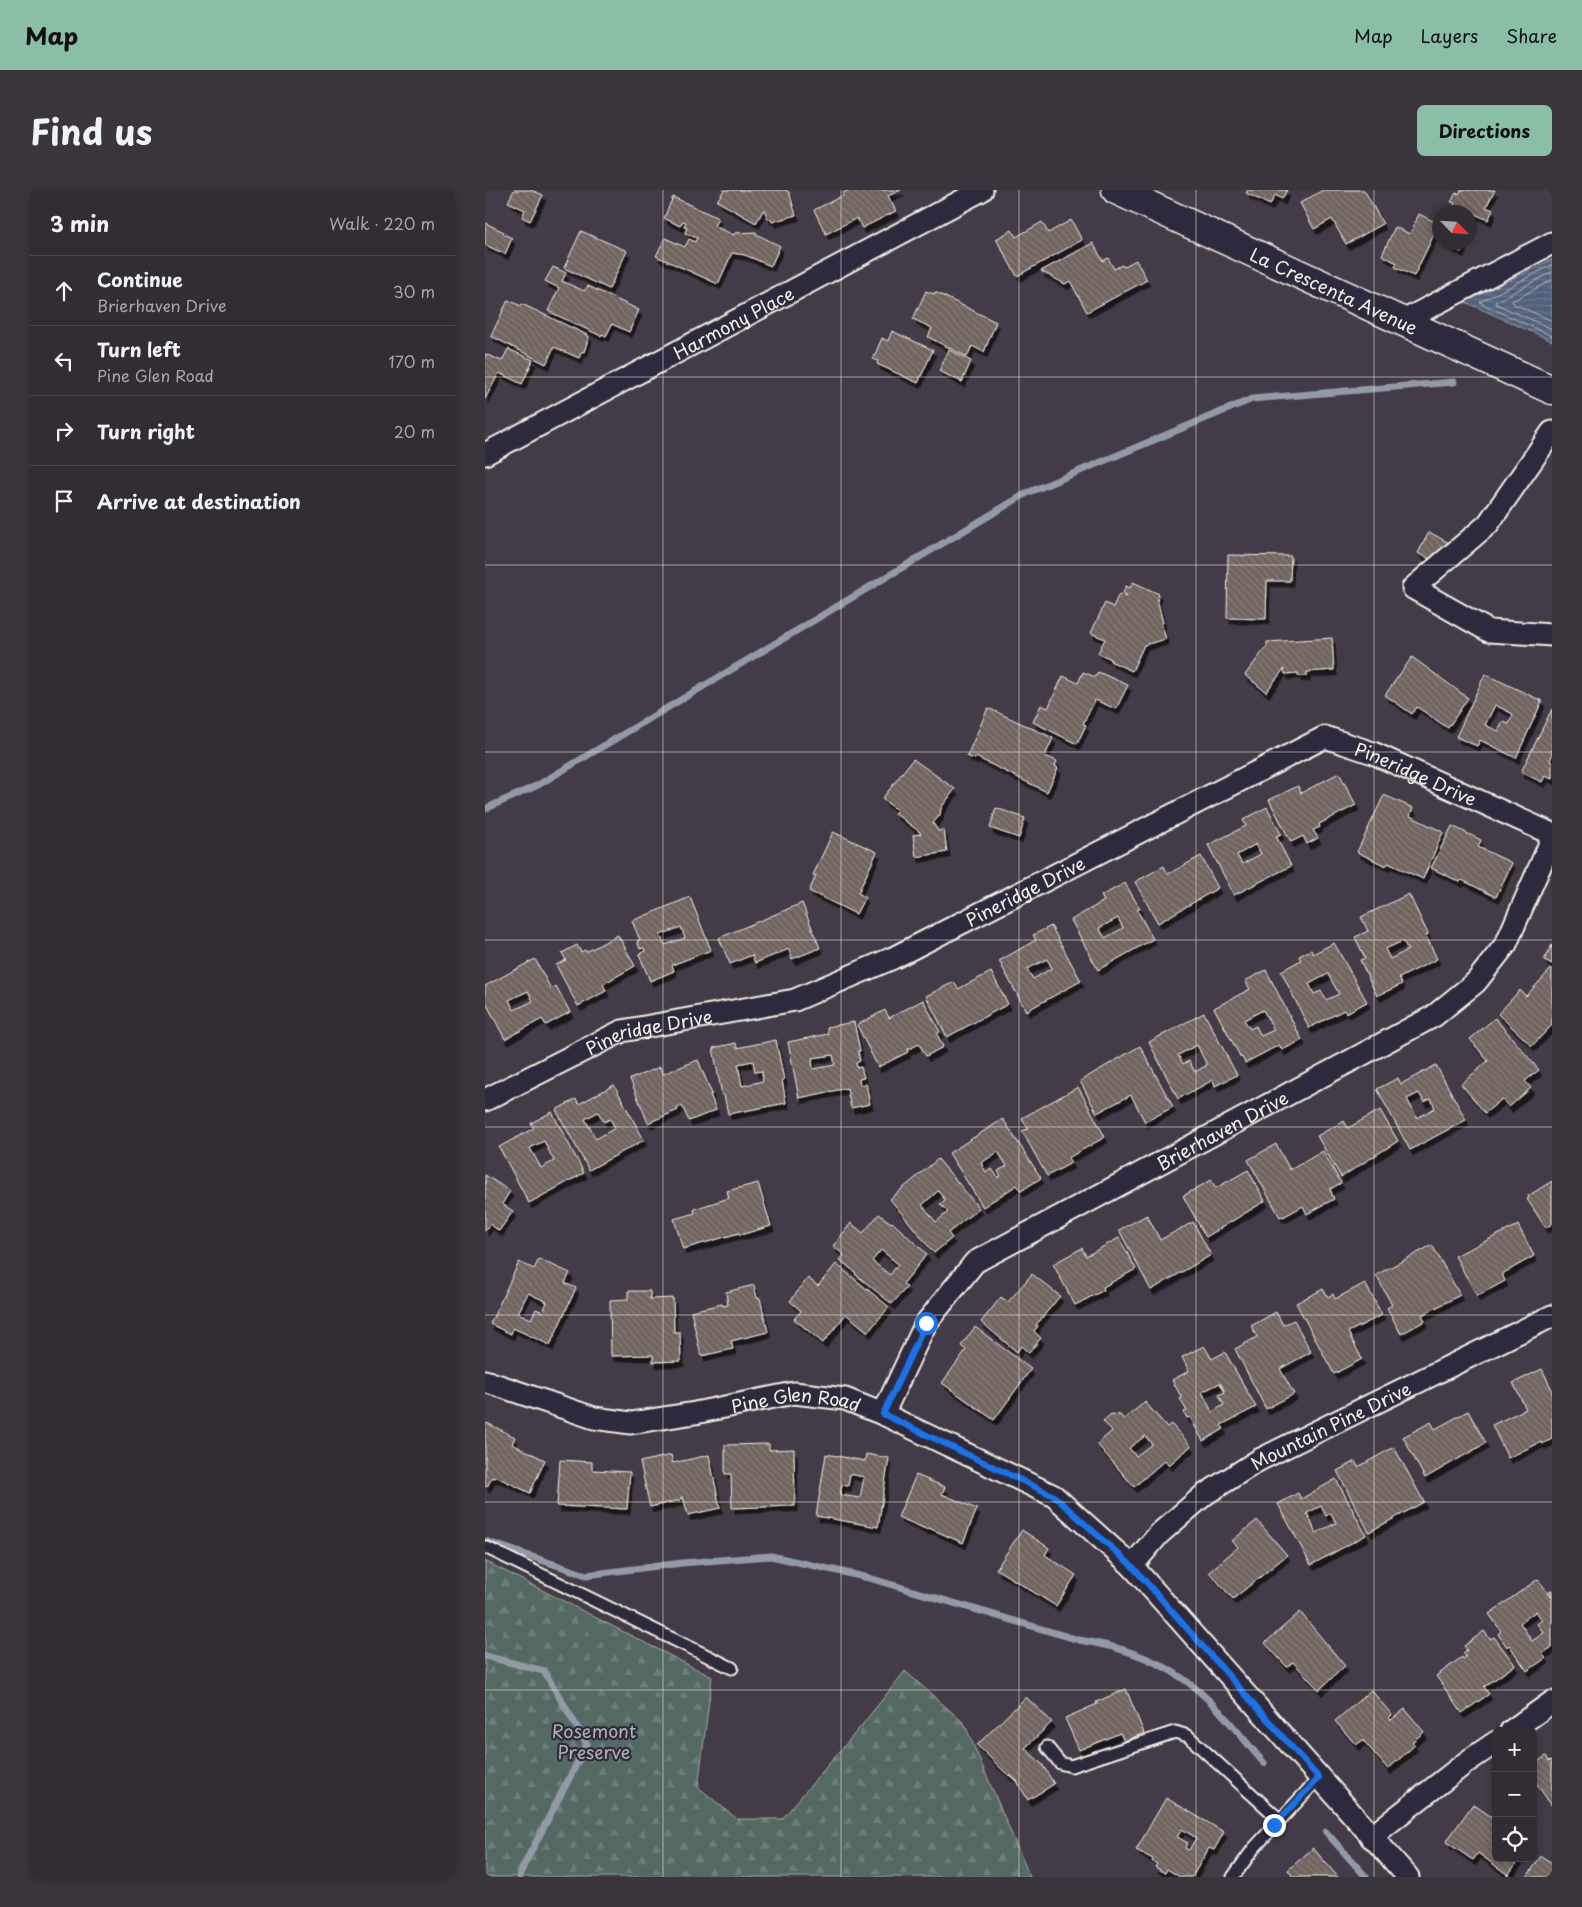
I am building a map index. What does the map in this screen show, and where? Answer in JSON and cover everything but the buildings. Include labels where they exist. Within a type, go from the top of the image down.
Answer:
[{"type":"street","name":"Harmony Place","points":[[485,454],[982,190]]},
{"type":"street","name":"La Crescenta Avenue","points":[[1116,190],[1552,390]]},
{"type":"street","points":[[1403,321],[1552,242]]},
{"type":"street","points":[[1552,432],[1488,524],[1413,588],[1489,631],[1552,635]]},
{"type":"street","name":"Pineridge Drive","points":[[485,1100],[622,1031],[795,1000],[875,966],[1325,737],[1373,754],[1552,834]]},
{"type":"street","name":"Brierhaven Drive","points":[[883,1414],[926,1323],[975,1262],[1433,1016],[1477,982],[1506,944],[1552,839]]},
{"type":"street","name":"Mountain Pine Drive","points":[[1132,1566],[1159,1534],[1205,1494],[1259,1460],[1552,1316]]},
{"type":"street","name":"Pine Glen Road","points":[[485,1381],[594,1418],[631,1422],[695,1413],[794,1393],[845,1399],[883,1414],[1054,1496],[1132,1566],[1408,1877]]},
{"type":"street","points":[[1517,1727],[1552,1702]]},
{"type":"street","points":[[1371,1837],[1468,1761],[1492,1745]]},
{"type":"lane","points":[[485,1547],[732,1668]]},
{"type":"lane","points":[[1047,1747],[1060,1763],[1071,1766],[1175,1732],[1182,1733],[1188,1736],[1231,1774],[1279,1820]]},
{"type":"lane","points":[[1233,1877],[1254,1848],[1319,1778]]},
{"type":"green space","name":"Rosemont Preserve","points":[[485,1561],[712,1677],[698,1787],[737,1819],[782,1819],[905,1671],[964,1723],[1030,1877],[485,1877]]},
{"type":"water","points":[[1552,259],[1552,341],[1465,302]]},
{"type":"waterway","points":[[485,809],[538,785],[1027,493],[1252,399],[1454,382]]},
{"type":"waterway","points":[[485,1541],[586,1575],[682,1563],[771,1556],[869,1578],[1079,1640],[1106,1645],[1146,1658],[1182,1678],[1205,1696],[1264,1763]]},
{"type":"waterway","points":[[485,1656],[544,1671],[587,1744],[523,1867],[520,1877]]},
{"type":"waterway","points":[[1326,1832],[1366,1877]]},
{"type":"route","points":[[926,1323],[883,1414],[1054,1496],[1132,1566],[1319,1778],[1274,1825]]}]
